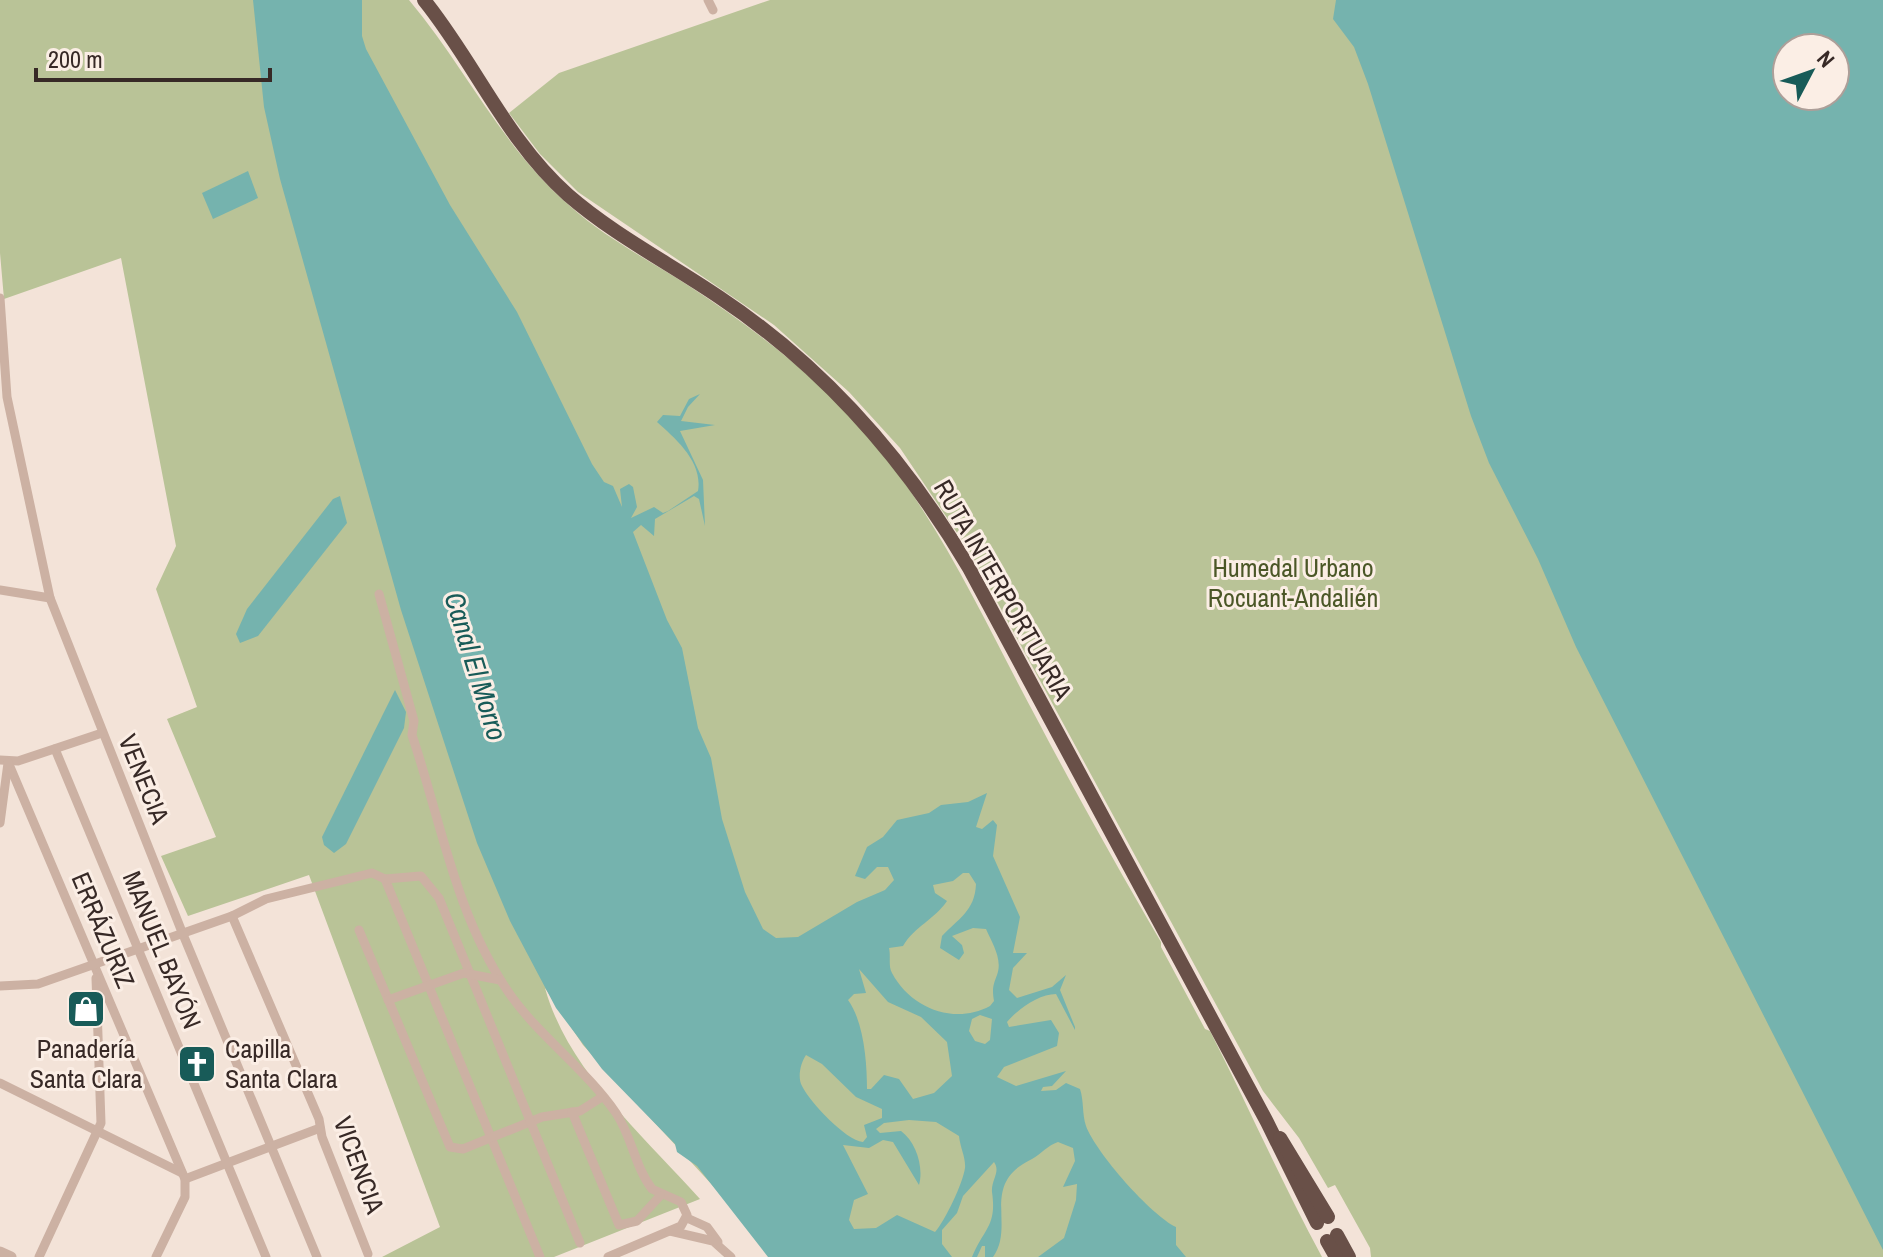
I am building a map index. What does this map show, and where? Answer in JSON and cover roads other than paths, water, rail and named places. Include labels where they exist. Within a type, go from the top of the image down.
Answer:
[{"type":"highway","name":"RUTA INTERPORTUARIA","points":[[424,0],[509,129],[553,181],[608,227],[720,297],[795,355],[857,413],[913,480],[969,568],[1267,1122],[1295,1159],[1322,1220]]},
{"type":"highway","points":[[1336,1257],[1332,1238],[1349,1257]]},
{"type":"street","points":[[708,0],[713,10]]},
{"type":"street","name":"VENECIA","points":[[0,298],[3,397],[50,598],[182,932],[317,1257]]},
{"type":"street","points":[[0,590],[50,598]]},
{"type":"street","points":[[379,594],[414,721],[412,735],[445,839],[453,882],[500,980],[521,1009],[602,1097],[621,1123],[644,1177],[660,1196],[681,1202],[684,1222]]},
{"type":"street","points":[[0,823],[4,761],[55,749],[102,733]]},
{"type":"street","name":"MANUEL BAYÓN","points":[[55,749],[266,1257]]},
{"type":"street","name":"ERRÁZURIZ","points":[[4,761],[184,1176]]},
{"type":"street","points":[[0,986],[38,984],[95,967],[137,948],[232,916],[266,899],[372,873],[385,879],[417,875],[426,879],[439,898],[580,1243]]},
{"type":"street","points":[[385,879],[540,1257]]},
{"type":"street","name":"VICENCIA","points":[[232,916],[320,1128],[368,1254]]},
{"type":"street","points":[[359,930],[448,1145],[460,1149],[530,1122],[572,1112],[602,1097]]},
{"type":"street","points":[[39,1257],[98,1130],[95,967]]},
{"type":"street","points":[[388,1000],[469,973],[500,980]]},
{"type":"street","points":[[0,1083],[184,1176],[227,1164],[320,1128]]},
{"type":"street","points":[[572,1112],[619,1225],[637,1221],[660,1196]]},
{"type":"street","points":[[156,1257],[185,1197],[184,1176]]},
{"type":"street","points":[[608,1257],[684,1222],[707,1227],[731,1257]]},
{"type":"street","points":[[670,1231],[719,1243]]},
{"type":"street","points":[[0,1252],[11,1257]]},
{"type":"water","name":"Canal El Morro","points":[[253,0],[362,0],[362,36],[366,49],[450,205],[517,312],[592,464],[604,482],[613,486],[622,507],[620,489],[629,484],[633,487],[637,507],[631,518],[654,507],[663,513],[668,511],[698,491],[692,461],[680,444],[657,422],[663,415],[680,416],[689,399],[700,394],[681,421],[715,425],[680,431],[703,480],[705,526],[699,499],[694,496],[655,519],[654,536],[641,525],[633,532],[667,620],[682,648],[698,728],[711,758],[722,819],[745,892],[763,929],[776,938],[798,937],[857,902],[885,890],[894,880],[888,867],[877,867],[865,879],[855,876],[867,847],[883,837],[897,820],[929,813],[941,805],[968,802],[987,793],[976,827],[982,829],[993,820],[997,825],[993,856],[1020,917],[1013,953],[1027,953],[1013,968],[1009,990],[1017,998],[1052,987],[1066,975],[1060,990],[1075,1027],[1075,1030],[1056,994],[1029,1003],[1007,1022],[1009,1027],[1051,1020],[1059,1033],[1057,1046],[1004,1067],[997,1077],[1016,1086],[1066,1071],[1052,1086],[1043,1087],[1041,1091],[1056,1090],[1066,1083],[1080,1089],[1086,1126],[1092,1138],[1112,1167],[1139,1197],[1176,1227],[1176,1245],[1186,1257],[1038,1257],[1064,1238],[1076,1200],[1077,1184],[1063,1187],[1075,1161],[1073,1148],[1058,1142],[1016,1169],[1007,1180],[1002,1193],[999,1245],[993,1257],[985,1257],[985,1246],[982,1246],[977,1257],[972,1257],[993,1212],[994,1162],[963,1196],[957,1213],[942,1230],[942,1244],[952,1257],[768,1257],[697,1166],[677,1152],[675,1144],[602,1069],[556,1008],[510,921],[477,843],[401,610],[280,179],[264,107]],"holes":[[[963,873],[969,873],[976,884],[975,893],[965,914],[942,936],[940,948],[959,960],[964,953],[962,945],[952,936],[973,928],[986,929],[999,963],[993,987],[994,1001],[977,1012],[963,1014],[935,1010],[910,996],[900,986],[890,964],[889,948],[903,946],[947,901],[935,893],[933,885],[953,881]],[[859,969],[888,1002],[921,1017],[947,1042],[952,1076],[934,1093],[913,1099],[899,1079],[884,1075],[871,1089],[867,1089],[861,1031],[848,1000],[854,994],[866,993]],[[980,1015],[992,1019],[990,1040],[985,1044],[975,1041],[969,1031],[972,1019]],[[806,1055],[822,1064],[856,1097],[882,1109],[882,1118],[864,1125],[867,1137],[863,1142],[838,1128],[812,1101],[801,1082]],[[909,1120],[936,1122],[959,1136],[965,1160],[964,1175],[935,1232],[897,1215],[876,1228],[854,1229],[849,1220],[854,1200],[868,1194],[843,1145],[869,1148],[883,1140],[893,1142],[919,1185],[919,1163],[911,1142],[901,1131],[880,1133],[876,1129],[884,1123]]]},
{"type":"water","points":[[1336,0],[1883,0],[1883,1250],[1576,647],[1538,559],[1489,463],[1471,416],[1354,47],[1333,19]]},
{"type":"water","points":[[248,171],[258,198],[213,219],[202,193]]},
{"type":"water","points":[[340,496],[347,523],[258,636],[240,643],[236,634],[247,609],[333,499]]},
{"type":"water","points":[[395,690],[406,712],[404,728],[346,844],[334,853],[324,845],[322,837]]},
{"type":"place","name":"Panadería Santa Clara","points":[[86,1009]]},
{"type":"place","name":"Capilla Santa Clara","points":[[197,1064]]},
{"type":"park label","name":"Humedal Urbano Rocuant-Andalién","points":[[1293,583]]}]
